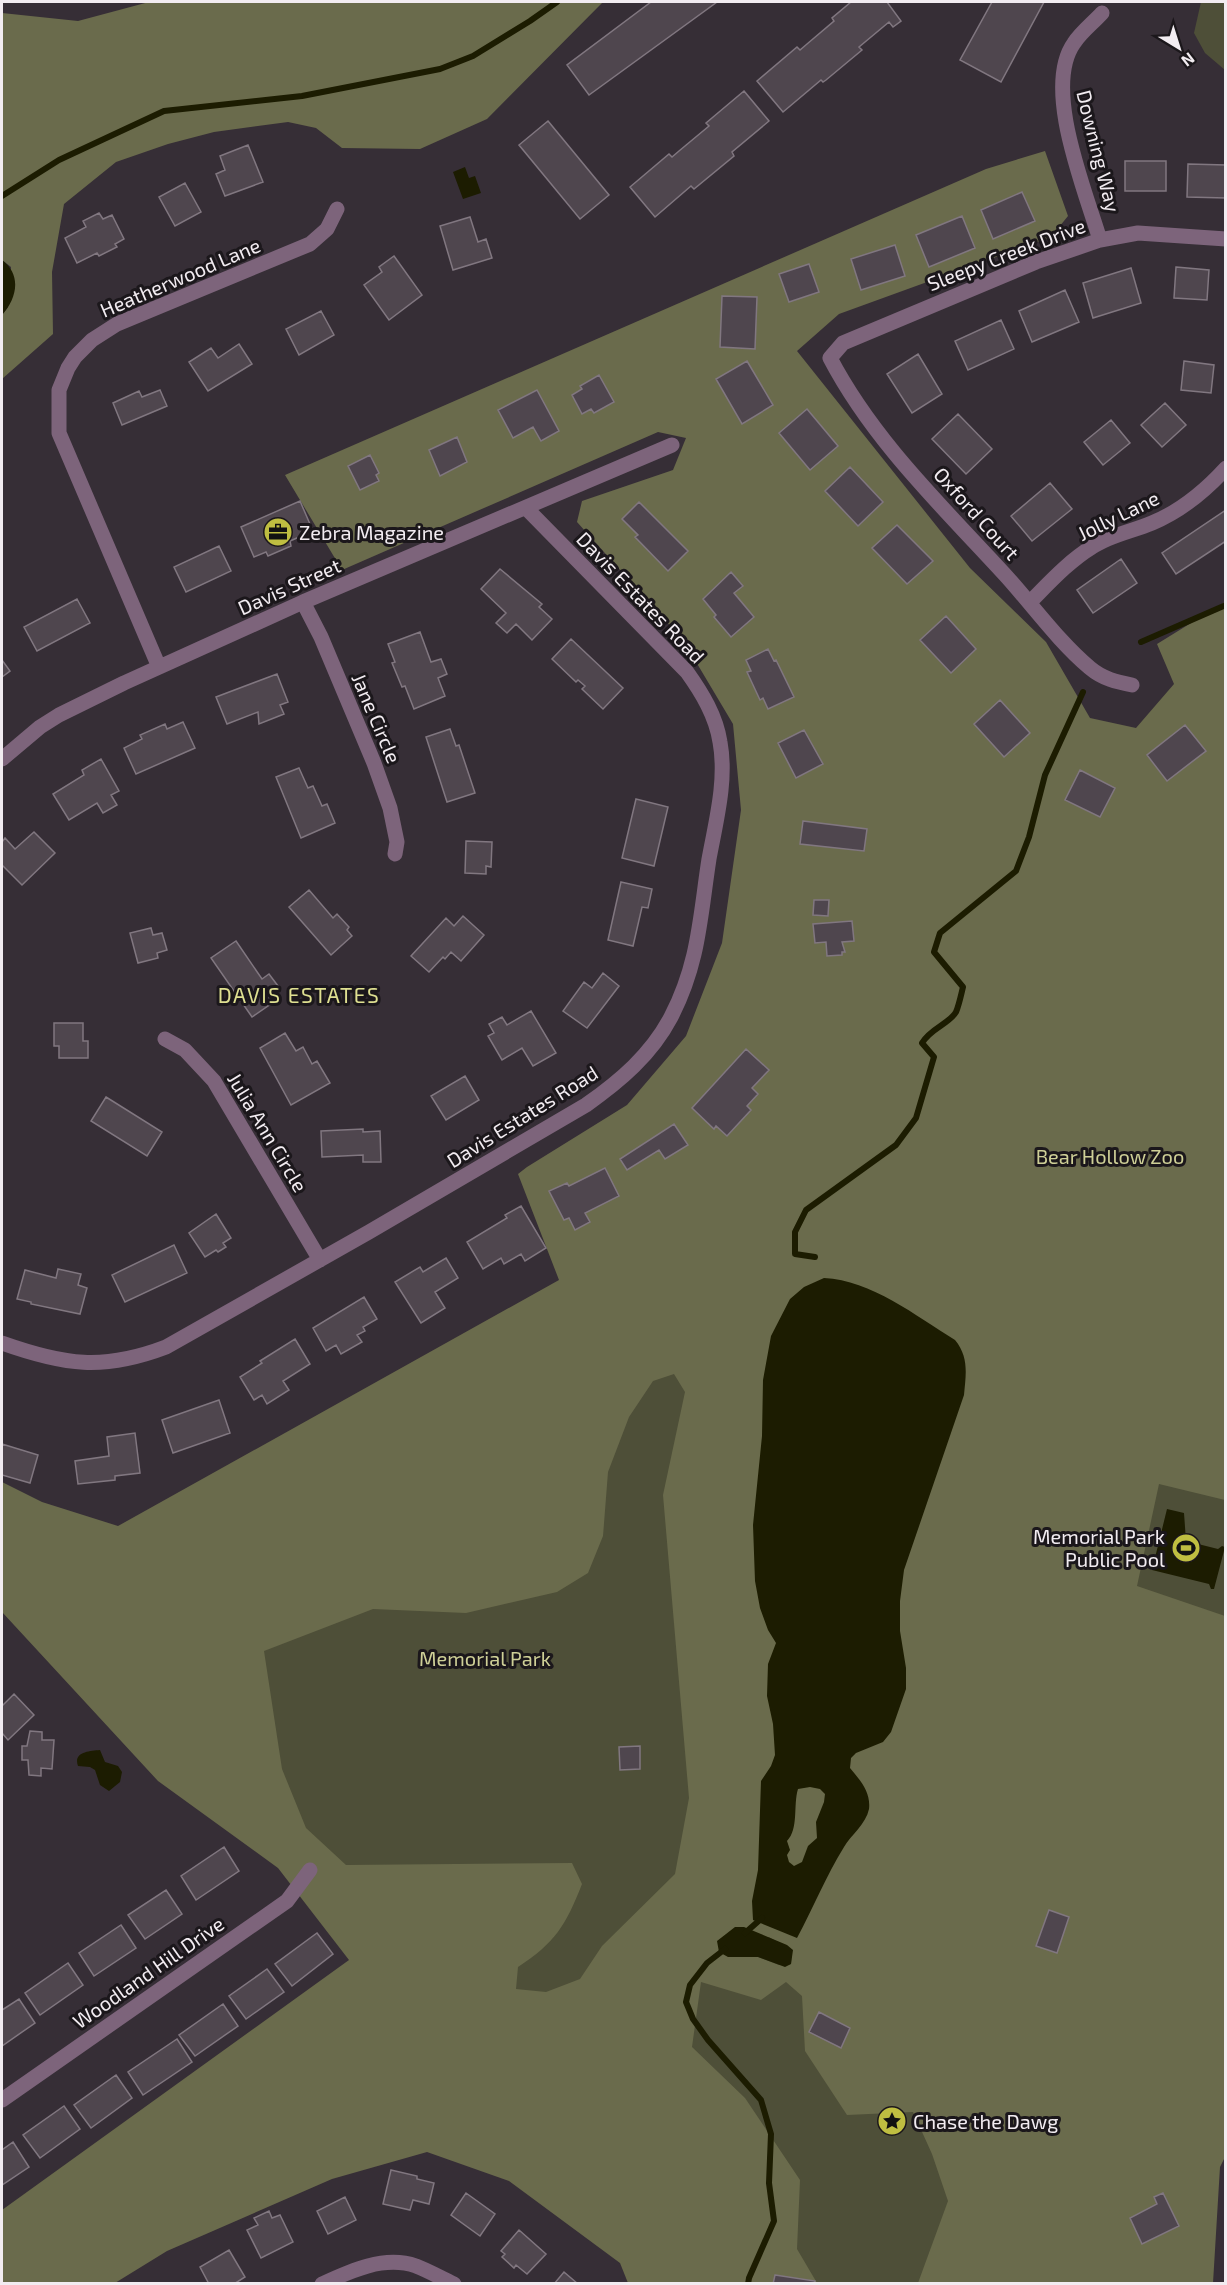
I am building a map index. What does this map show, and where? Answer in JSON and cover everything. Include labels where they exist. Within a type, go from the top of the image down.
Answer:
[{"type":"street","name":"Downing Way","points":[[1100,240],[1070,138],[1061,90],[1062,75],[1073,44],[1102,13]]},
{"type":"street","name":"Heatherwood Lane","points":[[159,667],[59,433],[59,390],[75,357],[104,331],[310,244],[327,229],[337,209]]},
{"type":"street","name":"Sleepy Creek Drive","points":[[843,342],[1036,262],[1100,240],[1137,233],[1226,239]]},
{"type":"street","name":"Oxford Court","points":[[843,342],[830,358],[846,388],[896,456],[1030,602],[1058,636],[1091,669],[1111,681],[1132,685]]},
{"type":"street","name":"Davis Street","points":[[2,759],[40,727],[59,715],[159,667],[303,602],[672,445]]},
{"type":"street","name":"Jolly Lane","points":[[1030,602],[1092,546],[1152,523],[1182,508],[1226,468]]},
{"type":"street","name":"Davis Estates Road","points":[[2,1343],[53,1359],[78,1363],[138,1358],[166,1347],[203,1328],[552,1126],[614,1085],[645,1056],[670,1019],[687,983],[699,936],[722,765],[720,742],[711,713],[687,672],[526,508]]},
{"type":"street","name":"Jane Circle","points":[[303,602],[321,637],[382,785],[396,826],[395,854]]},
{"type":"street","name":"Julia Ann Circle","points":[[165,1039],[185,1050],[214,1081],[320,1260]]},
{"type":"street","name":"Woodland Hill Drive","points":[[2,2100],[287,1901],[310,1870]]},
{"type":"street","points":[[322,2283],[346,2272],[386,2262],[414,2265],[454,2283]]},
{"type":"green space","points":[[149,2],[603,2],[487,119],[420,149],[342,148],[316,128],[288,122],[214,132],[168,144],[116,162],[64,204],[52,272],[53,334],[2,379],[2,315],[8,307],[11,267],[2,260],[2,13],[78,21]]},
{"type":"green space","points":[[1201,2],[1225,2],[1225,70],[1205,53],[1194,33]]},
{"type":"green space","name":"Bear Hollow Zoo","points":[[1045,151],[1068,216],[1051,237],[839,314],[797,351],[970,568],[1046,642],[1090,718],[1136,728],[1174,684],[1157,644],[1225,602],[1225,1500],[1159,1484],[1137,1586],[1225,1616],[1226,2155],[1220,2167],[1213,2283],[918,2283],[948,2201],[932,2154],[913,2112],[847,2115],[805,2051],[802,1996],[786,1982],[761,2000],[701,1982],[692,2047],[745,2098],[800,2180],[797,2249],[817,2283],[628,2283],[620,2263],[509,2181],[427,2152],[332,2179],[167,2251],[115,2283],[2,2283],[2,2210],[349,1960],[278,1868],[158,1781],[2,1612],[2,1482],[42,1502],[118,1526],[559,1280],[518,1174],[627,1105],[686,1036],[722,943],[741,810],[733,724],[683,640],[577,522],[582,501],[673,470],[686,438],[658,432],[342,570],[285,475],[986,169]],"holes":[[[674,1374],[685,1392],[663,1495],[689,1798],[675,1874],[602,1946],[580,1979],[546,1992],[516,1989],[518,1967],[541,1950],[558,1932],[576,1898],[582,1884],[572,1863],[346,1865],[306,1828],[282,1769],[264,1651],[373,1609],[466,1613],[557,1592],[588,1573],[603,1536],[608,1472],[629,1417],[653,1381]],[[769,1937],[792,1950],[791,1964],[779,1965],[758,1957],[728,1957]]]},
{"type":"green space","name":"Memorial Park","points":[[1225,743],[1225,2122],[1049,2283],[689,2283],[318,1901],[2,1607],[838,1141]]},
{"type":"shaded area","points":[[465,167],[469,178],[475,176],[481,193],[463,199],[453,172]]},
{"type":"shaded area","points":[[2,260],[13,273],[15,287],[11,301],[2,315]]},
{"type":"shaded area","points":[[824,1278],[842,1280],[876,1292],[893,1301],[955,1340],[965,1359],[966,1373],[964,1395],[904,1570],[900,1601],[900,1631],[906,1668],[906,1689],[891,1732],[883,1742],[856,1753],[851,1758],[850,1768],[867,1792],[869,1809],[865,1820],[837,1858],[797,1938],[753,1920],[752,1901],[758,1870],[761,1781],[775,1755],[773,1724],[767,1696],[768,1664],[776,1643],[768,1630],[760,1608],[755,1581],[753,1525],[762,1436],[763,1380],[771,1336],[790,1299],[804,1287]],"holes":[[[810,1787],[820,1789],[825,1794],[816,1822],[817,1838],[808,1846],[802,1862],[794,1866],[789,1862],[787,1855],[790,1850],[787,1841],[793,1830],[798,1789]]]},
{"type":"shaded area","name":"Memorial Park Public Pool","points":[[1167,1509],[1184,1513],[1186,1541],[1218,1549],[1225,1547],[1214,1589],[1211,1589],[1209,1584],[1152,1570]]},
{"type":"shaded area","points":[[100,1750],[105,1762],[118,1766],[122,1772],[120,1782],[109,1791],[100,1785],[95,1770],[78,1766],[77,1761],[80,1755]]},
{"type":"shaded area","points":[[735,1927],[744,1927],[787,1945],[793,1950],[791,1964],[785,1967],[758,1957],[728,1957],[719,1952],[717,1941]]},
{"type":"building","points":[[651,2],[717,2],[589,95],[567,65]]},
{"type":"building","points":[[851,2],[887,2],[901,21],[893,27],[889,22],[859,47],[862,50],[783,112],[757,81],[797,47],[800,50],[834,21],[832,18]]},
{"type":"building","points":[[992,2],[1044,2],[1001,82],[960,60]]},
{"type":"building","points":[[744,91],[769,121],[732,152],[734,156],[694,189],[691,186],[655,217],[630,187],[669,154],[672,157],[709,126],[706,123]]},
{"type":"building","points":[[548,121],[609,195],[580,219],[519,145]]},
{"type":"building","points":[[248,145],[263,182],[225,196],[216,174],[225,170],[220,156]]},
{"type":"building","points":[[1125,161],[1166,161],[1166,191],[1125,191]]},
{"type":"building","points":[[1188,164],[1226,165],[1226,198],[1187,197]]},
{"type":"building","points":[[185,183],[201,212],[175,226],[159,197]]},
{"type":"building","points":[[1022,192],[1035,221],[993,239],[981,210]]},
{"type":"building","points":[[99,213],[103,219],[112,215],[124,239],[115,244],[117,247],[99,256],[97,253],[77,263],[65,238],[86,227],[83,221]]},
{"type":"building","points":[[962,216],[975,248],[929,267],[916,235]]},
{"type":"building","points":[[470,217],[478,242],[486,239],[492,258],[453,270],[440,226]]},
{"type":"building","points":[[895,245],[905,276],[861,290],[851,259]]},
{"type":"building","points":[[394,256],[422,295],[389,320],[364,285],[382,272],[379,267]]},
{"type":"building","points":[[809,264],[819,292],[789,302],[779,274]]},
{"type":"building","points":[[1176,267],[1209,270],[1207,300],[1174,298]]},
{"type":"building","points":[[1131,268],[1141,303],[1093,318],[1083,283]]},
{"type":"building","points":[[1065,290],[1079,322],[1032,342],[1019,311]]},
{"type":"building","points":[[722,296],[757,297],[755,349],[720,347]]},
{"type":"building","points":[[321,311],[334,335],[299,355],[286,329]]},
{"type":"building","points":[[1001,320],[1014,349],[968,370],[955,341]]},
{"type":"building","points":[[239,344],[252,364],[208,391],[189,362],[211,348],[218,358]]},
{"type":"building","points":[[918,354],[942,394],[912,413],[887,374]]},
{"type":"building","points":[[747,361],[773,405],[742,424],[716,379]]},
{"type":"building","points":[[1184,361],[1214,365],[1211,393],[1181,390]]},
{"type":"building","points":[[599,375],[614,402],[594,413],[591,409],[582,414],[572,395],[582,389],[580,386]]},
{"type":"building","points":[[160,390],[167,406],[122,425],[113,403],[139,391],[142,397]]},
{"type":"building","points":[[537,390],[559,431],[541,441],[533,427],[513,438],[498,410]]},
{"type":"building","points":[[1165,403],[1186,425],[1162,447],[1141,425]]},
{"type":"building","points":[[807,409],[838,446],[810,470],[779,433]]},
{"type":"building","points":[[958,414],[992,449],[966,474],[932,439]]},
{"type":"building","points":[[1111,420],[1130,443],[1103,465],[1084,442]]},
{"type":"building","points":[[457,437],[467,462],[440,476],[429,450]]},
{"type":"building","points":[[370,455],[379,473],[376,475],[379,481],[360,490],[348,466]]},
{"type":"building","points":[[850,467],[883,502],[858,526],[825,491]]},
{"type":"building","points":[[1050,483],[1072,509],[1032,541],[1011,516]]},
{"type":"building","points":[[300,501],[313,531],[290,541],[291,546],[268,556],[266,552],[254,557],[241,527]]},
{"type":"building","points":[[639,502],[688,551],[668,571],[635,537],[638,535],[622,519]]},
{"type":"building","points":[[1226,510],[1226,541],[1176,574],[1162,553]]},
{"type":"building","points":[[897,525],[933,561],[907,584],[872,548]]},
{"type":"building","points":[[219,546],[231,571],[186,592],[174,567]]},
{"type":"building","points":[[1121,559],[1137,583],[1093,613],[1077,590]]},
{"type":"building","points":[[500,569],[542,604],[539,607],[552,619],[532,640],[516,624],[507,633],[496,623],[506,613],[481,589]]},
{"type":"building","points":[[731,572],[743,586],[734,593],[754,617],[731,637],[714,617],[716,615],[703,599]]},
{"type":"building","points":[[77,599],[90,623],[37,651],[24,627]]},
{"type":"building","points":[[946,616],[976,649],[951,673],[920,640]]},
{"type":"building","points":[[420,632],[431,662],[441,659],[447,674],[438,678],[445,696],[414,709],[405,686],[402,687],[392,663],[395,662],[388,644]]},
{"type":"building","points":[[571,639],[623,688],[603,709],[582,689],[585,686],[578,680],[576,682],[552,659]]},
{"type":"building","points":[[768,649],[794,697],[768,709],[763,698],[760,700],[747,672],[751,671],[746,660]]},
{"type":"building","points":[[2,660],[10,671],[2,677]]},
{"type":"building","points":[[277,674],[288,702],[280,705],[284,714],[259,724],[258,712],[227,724],[216,697]]},
{"type":"building","points":[[1000,700],[1030,733],[1004,757],[974,724]]},
{"type":"building","points":[[183,722],[195,748],[136,774],[124,748],[142,739],[140,735],[165,724],[167,729]]},
{"type":"building","points":[[1185,725],[1206,751],[1167,781],[1147,755]]},
{"type":"building","points":[[450,729],[456,746],[459,745],[475,793],[447,802],[426,737]]},
{"type":"building","points":[[804,730],[823,764],[796,778],[778,743]]},
{"type":"building","points":[[101,759],[119,791],[111,795],[117,805],[103,813],[97,803],[69,820],[53,794],[84,775],[82,770]]},
{"type":"building","points":[[299,768],[308,788],[313,786],[322,806],[327,804],[335,823],[301,838],[276,777]]},
{"type":"building","points":[[1080,770],[1115,788],[1100,817],[1065,800]]},
{"type":"building","points":[[636,799],[668,807],[654,866],[622,858]]},
{"type":"building","points":[[803,821],[867,829],[864,851],[800,844]]},
{"type":"building","points":[[34,832],[55,853],[22,885],[2,865],[2,842],[5,838],[15,849]]},
{"type":"building","points":[[466,841],[492,842],[491,867],[486,866],[486,874],[465,873]]},
{"type":"building","points":[[621,882],[652,889],[648,908],[642,907],[633,946],[608,940]]},
{"type":"building","points":[[309,890],[333,918],[337,914],[349,927],[347,930],[352,936],[331,955],[289,907]]},
{"type":"building","points":[[814,900],[829,900],[828,916],[813,915]]},
{"type":"building","points":[[463,916],[484,935],[461,961],[451,952],[429,972],[411,956],[446,918],[454,926]]},
{"type":"building","points":[[852,921],[854,941],[842,942],[845,952],[842,952],[842,955],[827,956],[826,942],[815,943],[813,924]]},
{"type":"building","points":[[151,928],[153,935],[162,933],[167,950],[157,953],[158,958],[138,963],[130,933]]},
{"type":"building","points":[[236,941],[262,979],[269,974],[278,986],[272,991],[278,999],[252,1017],[211,958]]},
{"type":"building","points":[[603,973],[619,986],[587,1028],[563,1011],[584,982],[592,988]]},
{"type":"building","points":[[531,1011],[556,1053],[533,1066],[522,1048],[502,1060],[488,1036],[494,1033],[489,1024],[502,1017],[507,1025]]},
{"type":"building","points":[[54,1023],[83,1023],[83,1041],[88,1041],[88,1058],[59,1058],[59,1046],[54,1046]]},
{"type":"building","points":[[285,1033],[296,1051],[303,1047],[312,1064],[317,1061],[330,1083],[291,1105],[260,1048]]},
{"type":"building","points":[[746,1049],[769,1070],[752,1088],[758,1094],[747,1106],[751,1110],[727,1136],[716,1126],[714,1129],[692,1108]]},
{"type":"building","points":[[465,1076],[479,1100],[446,1120],[431,1096]]},
{"type":"building","points":[[106,1097],[162,1132],[147,1156],[91,1121]]},
{"type":"building","points":[[674,1124],[688,1145],[665,1159],[659,1150],[627,1170],[620,1159]]},
{"type":"building","points":[[363,1129],[363,1132],[380,1131],[381,1162],[363,1162],[363,1155],[322,1157],[321,1131]]},
{"type":"building","points":[[605,1168],[619,1196],[585,1213],[590,1222],[575,1230],[569,1218],[564,1220],[549,1191],[567,1183],[569,1186]]},
{"type":"building","points":[[521,1206],[546,1248],[525,1261],[521,1254],[504,1264],[501,1258],[483,1269],[467,1242],[507,1218],[505,1215]]},
{"type":"building","points":[[216,1214],[231,1238],[223,1243],[226,1247],[205,1257],[189,1233]]},
{"type":"building","points":[[174,1245],[187,1273],[125,1302],[112,1275]]},
{"type":"building","points":[[446,1258],[458,1278],[435,1292],[445,1308],[421,1323],[395,1282],[420,1267],[423,1272]]},
{"type":"building","points":[[58,1269],[81,1274],[78,1285],[87,1288],[80,1314],[17,1299],[25,1270],[56,1278]]},
{"type":"building","points":[[364,1297],[377,1319],[363,1327],[365,1331],[357,1335],[362,1342],[341,1354],[336,1345],[326,1351],[313,1328]]},
{"type":"building","points":[[295,1339],[310,1364],[283,1381],[289,1390],[267,1404],[262,1395],[254,1400],[240,1377]]},
{"type":"building","points":[[219,1400],[230,1433],[173,1453],[162,1420]]},
{"type":"building","points":[[135,1433],[140,1473],[115,1476],[115,1480],[78,1484],[75,1461],[109,1456],[107,1437]]},
{"type":"building","points":[[2,1444],[38,1455],[30,1483],[2,1475]]},
{"type":"building","points":[[14,1694],[34,1715],[8,1740],[2,1733],[2,1706]]},
{"type":"building","points":[[30,1731],[42,1732],[42,1740],[54,1740],[52,1769],[41,1768],[41,1776],[29,1775],[28,1760],[22,1760],[22,1746],[27,1746]]},
{"type":"building","points":[[640,1746],[640,1769],[620,1770],[619,1747]]},
{"type":"building","points":[[224,1847],[239,1871],[196,1900],[181,1876]]},
{"type":"building","points":[[166,1890],[182,1914],[145,1939],[128,1915]]},
{"type":"building","points":[[1049,1910],[1069,1917],[1057,1953],[1036,1946]]},
{"type":"building","points":[[121,1925],[136,1948],[94,1976],[79,1953]]},
{"type":"building","points":[[317,1933],[333,1954],[292,1986],[275,1964]]},
{"type":"building","points":[[68,1963],[83,1985],[40,2015],[25,1993]]},
{"type":"building","points":[[267,1969],[284,1992],[246,2019],[229,1996]]},
{"type":"building","points":[[19,1999],[35,2023],[2,2046],[2,2010]]},
{"type":"building","points":[[223,2004],[238,2026],[195,2056],[179,2035]]},
{"type":"building","points":[[819,2012],[850,2028],[841,2048],[809,2032]]},
{"type":"building","points":[[177,2039],[192,2062],[143,2095],[128,2072]]},
{"type":"building","points":[[116,2075],[132,2098],[91,2128],[74,2105]]},
{"type":"building","points":[[64,2106],[80,2129],[40,2158],[23,2135]]},
{"type":"building","points":[[13,2142],[29,2167],[2,2185],[2,2150]]},
{"type":"building","points":[[391,2170],[434,2183],[429,2204],[413,2200],[410,2210],[383,2204]]},
{"type":"building","points":[[466,2193],[495,2214],[480,2236],[451,2215]]},
{"type":"building","points":[[1163,2193],[1179,2226],[1142,2244],[1130,2218],[1157,2204],[1154,2197]]},
{"type":"building","points":[[345,2197],[356,2220],[328,2234],[317,2211]]},
{"type":"building","points":[[269,2211],[272,2218],[280,2215],[293,2242],[261,2258],[247,2230],[258,2225],[254,2218]]},
{"type":"building","points":[[519,2230],[546,2254],[527,2274],[516,2265],[514,2268],[502,2257],[505,2254],[501,2251]]},
{"type":"building","points":[[229,2250],[245,2277],[234,2284],[209,2284],[200,2267]]},
{"type":"building","points":[[564,2272],[578,2284],[554,2284]]},
{"type":"building","points":[[775,2275],[815,2281],[814,2284],[773,2284]]},
{"type":"waterway","points":[[2,196],[59,160],[164,111],[302,96],[440,69],[473,56],[557,2]]},
{"type":"waterway","points":[[1141,642],[1226,605]]},
{"type":"waterway","points":[[815,1257],[795,1254],[795,1232],[806,1210],[896,1145],[916,1118],[934,1057],[922,1043],[956,1012],[963,987],[934,952],[940,933],[1016,871],[1029,837],[1045,775],[1083,692]]},
{"type":"waterway","points":[[745,1933],[762,1918]]},
{"type":"waterway","points":[[725,1949],[707,1963],[690,1985],[686,2002],[693,2019],[708,2040],[761,2100],[771,2134],[769,2183],[774,2221],[748,2284]]},
{"type":"place","name":"Zebra Magazine","points":[[278,532]]},
{"type":"place","name":"Memorial Park Public Pool","points":[[1186,1548]]},
{"type":"place","name":"Chase the Dawg","points":[[892,2121]]},
{"type":"district","name":"DAVIS ESTATES","points":[[299,994]]}]
